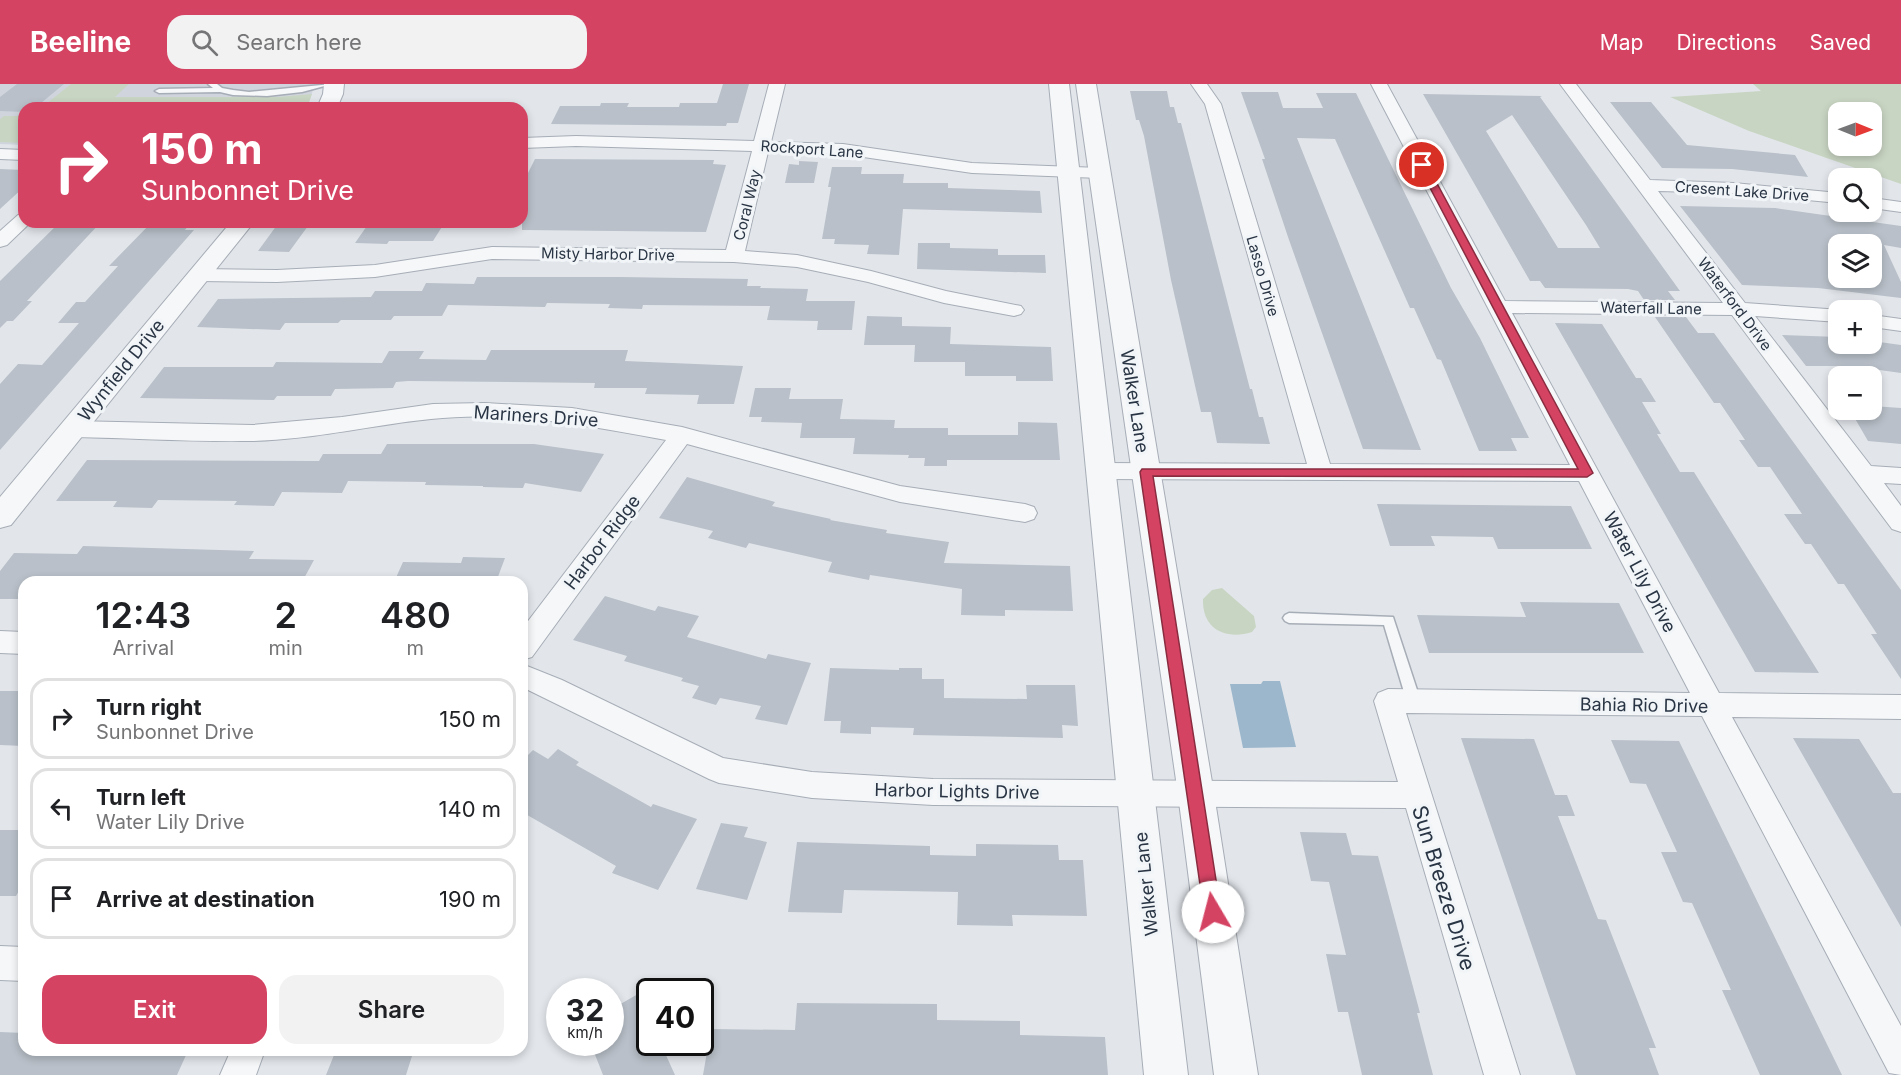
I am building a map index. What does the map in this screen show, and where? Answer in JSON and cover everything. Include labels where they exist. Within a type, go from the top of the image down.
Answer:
[{"type":"street","points":[[330,102],[334,84]]},
{"type":"street","name":"Coral Way","points":[[734,256],[777,84]]},
{"type":"street","name":"Walker Lane","points":[[1059,84],[1085,174],[1111,243],[1146,472],[1166,794],[1166,1075]]},
{"type":"street","name":"Walker Lane","points":[[1086,84],[1087,340],[1108,471],[1114,597],[1135,635],[1166,794]]},
{"type":"street","name":"Lasso Drive","points":[[1199,84],[1213,104],[1321,472]]},
{"type":"street","name":"Water Lily Drive","points":[[1379,84],[1901,1060]]},
{"type":"street","name":"Waterford Drive","points":[[1568,84],[1901,523]]},
{"type":"street","name":"Rockport Lane","points":[[528,143],[576,141],[843,149],[972,168],[1085,174]]},
{"type":"street","points":[[0,154],[18,155]]},
{"type":"street","name":"Cresent Lake Drive","points":[[1645,185],[1734,188],[1828,197]]},
{"type":"street","points":[[1882,204],[1901,207]]},
{"type":"street","points":[[0,241],[18,224]]},
{"type":"street","name":"Wynfield Drive","points":[[0,517],[238,228]]},
{"type":"street","name":"Misty Harbor Drive","points":[[199,275],[277,276],[375,271],[492,253],[734,256],[797,261],[871,277],[944,297],[1014,310]]},
{"type":"street","name":"Waterfall Lane","points":[[1498,307],[1739,309],[1828,315]]},
{"type":"street","points":[[1882,322],[1901,325]]},
{"type":"street","name":"Mariners Drive","points":[[73,429],[252,433],[342,425],[433,411],[484,410],[572,415],[682,435],[900,494],[1026,513]]},
{"type":"street","name":"Harbor Ridge","points":[[528,641],[682,435]]},
{"type":"street","points":[[1108,471],[1587,473]]},
{"type":"street","points":[[1864,474],[1901,476]]},
{"type":"street","points":[[0,642],[18,643]]},
{"type":"street","name":"Harbor Lights Drive","points":[[528,678],[719,770],[812,785],[933,792],[1415,795]]},
{"type":"street","name":"Bahia Rio Drive","points":[[1401,701],[1901,707]]},
{"type":"street","name":"Sun Breeze Drive","points":[[1401,701],[1415,795],[1502,1075]]},
{"type":"street","points":[[1166,794],[1207,986],[1234,1064]]},
{"type":"street","points":[[0,963],[18,964]]},
{"type":"street","points":[[238,1075],[246,1056]]},
{"type":"lane","points":[[212,84],[219,90]]},
{"type":"lane","points":[[159,91],[219,90],[238,94],[291,92],[328,84]]},
{"type":"lane","points":[[1289,618],[1389,620],[1401,701]]},
{"type":"shaded area","points":[[0,84],[315,84],[309,102],[18,102],[18,145],[0,144]]},
{"type":"green space","points":[[71,84],[129,84],[115,97],[278,97],[312,94],[309,102],[48,102]]},
{"type":"green space","points":[[1753,84],[1901,84],[1901,184],[1882,177],[1882,168],[1855,168],[1749,131],[1670,97],[1761,91]]},
{"type":"green space","points":[[4,116],[18,116],[18,143],[0,142],[0,119]]},
{"type":"green space","points":[[1222,588],[1254,616],[1256,627],[1252,632],[1233,635],[1217,630],[1211,625],[1204,610],[1203,599],[1212,590]]},
{"type":"water","points":[[1263,681],[1280,681],[1296,747],[1243,748],[1230,684],[1261,684]]},
{"type":"building","points":[[17,84],[64,84],[42,102],[18,102],[18,112],[0,111],[0,97]]},
{"type":"building","points":[[723,84],[749,84],[738,123],[727,123],[726,126],[551,124],[560,106],[629,103],[627,107],[679,107],[680,103],[717,103]]},
{"type":"building","points":[[1130,91],[1167,91],[1170,107],[1174,107],[1178,123],[1181,123],[1250,389],[1252,389],[1259,417],[1263,417],[1270,444],[1217,443],[1211,412],[1201,412],[1171,280],[1144,136],[1139,120],[1136,120]]},
{"type":"building","points":[[1241,92],[1278,92],[1283,108],[1323,108],[1316,93],[1356,93],[1451,288],[1480,338],[1529,438],[1511,438],[1517,451],[1479,451],[1441,360],[1437,359],[1414,308],[1410,308],[1335,139],[1297,138],[1421,450],[1363,449],[1288,237],[1262,159],[1265,159]]},
{"type":"building","points":[[1423,94],[1542,96],[1540,97],[1680,291],[1668,291],[1675,300],[1644,300],[1638,291],[1628,289],[1545,288],[1540,281],[1530,281]],"holes":[[[1512,115],[1600,248],[1558,248],[1486,131]]]},
{"type":"building","points":[[1610,102],[1651,102],[1687,145],[1795,155],[1808,177],[1732,169],[1662,168]]},
{"type":"building","points":[[535,159],[714,160],[713,164],[726,165],[706,232],[522,230],[522,228],[528,228],[528,173]]},
{"type":"building","points":[[799,161],[818,162],[814,183],[785,183],[789,164],[799,165]]},
{"type":"building","points":[[832,167],[862,167],[861,174],[904,174],[903,183],[948,183],[948,188],[1040,191],[1042,213],[903,209],[899,255],[867,254],[869,245],[834,244],[835,239],[822,239]]},
{"type":"building","points":[[0,169],[18,170],[18,192],[0,209]]},
{"type":"building","points":[[1680,206],[1775,208],[1828,216],[1828,222],[1873,222],[1901,226],[1901,248],[1884,245],[1901,282],[1901,298],[1818,288],[1742,285]]},
{"type":"building","points":[[54,228],[95,228],[27,301],[32,301],[13,321],[7,321],[0,328],[0,281]]},
{"type":"building","points":[[146,228],[194,230],[0,450],[0,384],[18,364],[42,365],[79,323],[58,323],[76,302],[85,302],[118,266],[109,266]]},
{"type":"building","points":[[275,228],[307,228],[289,252],[258,251]]},
{"type":"building","points":[[366,228],[441,228],[433,241],[389,241],[387,244],[355,243]]},
{"type":"building","points":[[918,243],[950,243],[950,248],[998,249],[998,255],[1045,255],[1046,273],[917,269]]},
{"type":"building","points":[[477,277],[748,279],[747,286],[808,289],[806,301],[855,301],[852,330],[817,330],[818,321],[767,320],[770,306],[643,305],[642,309],[608,308],[610,304],[547,303],[545,307],[448,305],[442,316],[394,316],[391,320],[341,320],[338,323],[285,323],[280,330],[197,327],[218,299],[371,297],[375,291],[422,291],[426,283],[474,284]]},
{"type":"building","points":[[867,316],[902,317],[902,326],[951,327],[950,344],[1051,347],[1053,381],[1016,381],[1016,376],[965,376],[965,362],[914,362],[915,345],[864,345]]},
{"type":"building","points":[[1655,317],[1686,317],[1698,333],[1714,333],[1901,590],[1901,679],[1871,634],[1877,634],[1844,584],[1838,584],[1811,544],[1805,544],[1784,514],[1802,514],[1770,467],[1758,467],[1739,440],[1745,440],[1720,403],[1714,403]]},
{"type":"building","points":[[1555,323],[1602,324],[1636,378],[1641,378],[1656,402],[1642,402],[1661,434],[1657,434],[1680,472],[1694,472],[1819,673],[1755,672]]},
{"type":"building","points":[[1782,335],[1828,337],[1828,354],[1882,354],[1882,342],[1901,345],[1901,373],[1882,370],[1882,366],[1806,366]]},
{"type":"building","points":[[491,350],[628,350],[625,361],[743,366],[734,404],[697,404],[699,395],[645,394],[647,388],[594,388],[595,383],[408,381],[396,382],[393,388],[335,389],[331,396],[277,396],[274,400],[140,398],[164,367],[273,367],[276,362],[382,363],[389,351],[424,351],[419,359],[486,360]]},
{"type":"building","points":[[755,388],[791,388],[789,399],[843,399],[840,419],[895,420],[894,428],[948,428],[948,435],[1018,435],[1018,422],[1057,423],[1060,460],[947,460],[947,466],[924,466],[925,458],[908,458],[909,455],[853,454],[855,438],[800,438],[802,423],[761,422],[762,417],[749,417]]},
{"type":"building","points":[[1882,407],[1901,408],[1901,444],[1868,441],[1856,420],[1882,420]]},
{"type":"building","points":[[387,444],[534,444],[604,454],[581,492],[525,483],[523,488],[425,485],[426,482],[348,481],[342,493],[282,492],[274,506],[234,505],[237,501],[158,500],[152,508],[113,507],[117,501],[56,501],[87,460],[319,461],[323,454],[381,454]]},
{"type":"building","points":[[687,477],[775,502],[772,506],[830,520],[887,530],[886,533],[949,542],[944,563],[1070,566],[1073,611],[1005,610],[1005,616],[961,615],[962,589],[870,575],[869,580],[828,572],[832,562],[749,543],[746,548],[708,538],[713,531],[659,518]]},
{"type":"building","points":[[1377,504],[1571,506],[1592,549],[1498,549],[1493,537],[1431,536],[1435,546],[1390,546]]},
{"type":"building","points":[[83,546],[254,551],[249,559],[314,560],[305,576],[18,576],[18,599],[0,599],[0,571],[14,553],[77,554]]},
{"type":"building","points":[[463,557],[505,558],[498,576],[397,576],[403,562],[461,563]]},
{"type":"building","points":[[605,596],[655,611],[658,606],[699,616],[687,637],[766,659],[768,654],[811,663],[787,725],[755,719],[761,706],[720,698],[716,705],[692,698],[699,686],[681,681],[683,678],[624,661],[627,656],[573,640]]},
{"type":"building","points":[[1520,602],[1619,603],[1644,653],[1429,653],[1417,615],[1526,617]]},
{"type":"building","points":[[830,668],[899,670],[899,668],[922,668],[922,679],[944,679],[944,698],[1027,699],[1026,685],[1075,685],[1078,726],[1062,725],[1063,738],[913,735],[914,728],[871,727],[871,734],[840,733],[841,721],[824,721]]},
{"type":"building","points":[[0,691],[18,691],[18,746],[0,745]]},
{"type":"building","points":[[1461,738],[1534,739],[1555,795],[1567,795],[1575,816],[1558,816],[1598,919],[1606,920],[1656,1048],[1649,1048],[1659,1075],[1576,1075]]},
{"type":"building","points":[[1793,738],[1859,739],[1893,793],[1901,793],[1901,927]]},
{"type":"building","points":[[1611,740],[1679,741],[1842,1075],[1760,1075],[1722,990],[1731,990],[1692,903],[1683,902],[1661,852],[1677,852],[1646,784],[1630,783]]},
{"type":"building","points":[[558,749],[579,762],[576,765],[651,807],[653,804],[697,819],[658,890],[612,873],[616,866],[528,815],[528,755],[533,750],[548,759]]},
{"type":"building","points":[[721,823],[748,827],[744,837],[767,842],[747,900],[696,889]]},
{"type":"building","points":[[0,830],[18,830],[18,892],[16,896],[0,896]]},
{"type":"building","points":[[1300,832],[1346,833],[1352,855],[1378,856],[1420,1013],[1417,1013],[1433,1075],[1362,1075],[1348,1012],[1338,1012],[1326,954],[1346,955],[1329,882],[1311,881]]},
{"type":"building","points":[[797,842],[930,846],[930,855],[976,856],[976,844],[1058,845],[1059,860],[1083,860],[1087,916],[1012,915],[1013,926],[957,925],[958,892],[844,890],[842,913],[788,912]]},
{"type":"building","points":[[636,995],[636,1056],[666,1056],[675,1075],[603,1075],[596,1056],[624,1056],[624,1002]]},
{"type":"building","points":[[797,1003],[937,1004],[937,1020],[1020,1021],[1020,1035],[1105,1037],[1108,1075],[703,1075],[706,1056],[714,1056],[714,1029],[795,1030]]},
{"type":"building","points":[[0,1032],[18,1033],[18,1056],[186,1056],[177,1075],[0,1075]]},
{"type":"building","points":[[334,1056],[412,1056],[406,1075],[326,1075]]},
{"type":"route","points":[[1213,912],[1146,472],[1587,473],[1422,165]]}]
